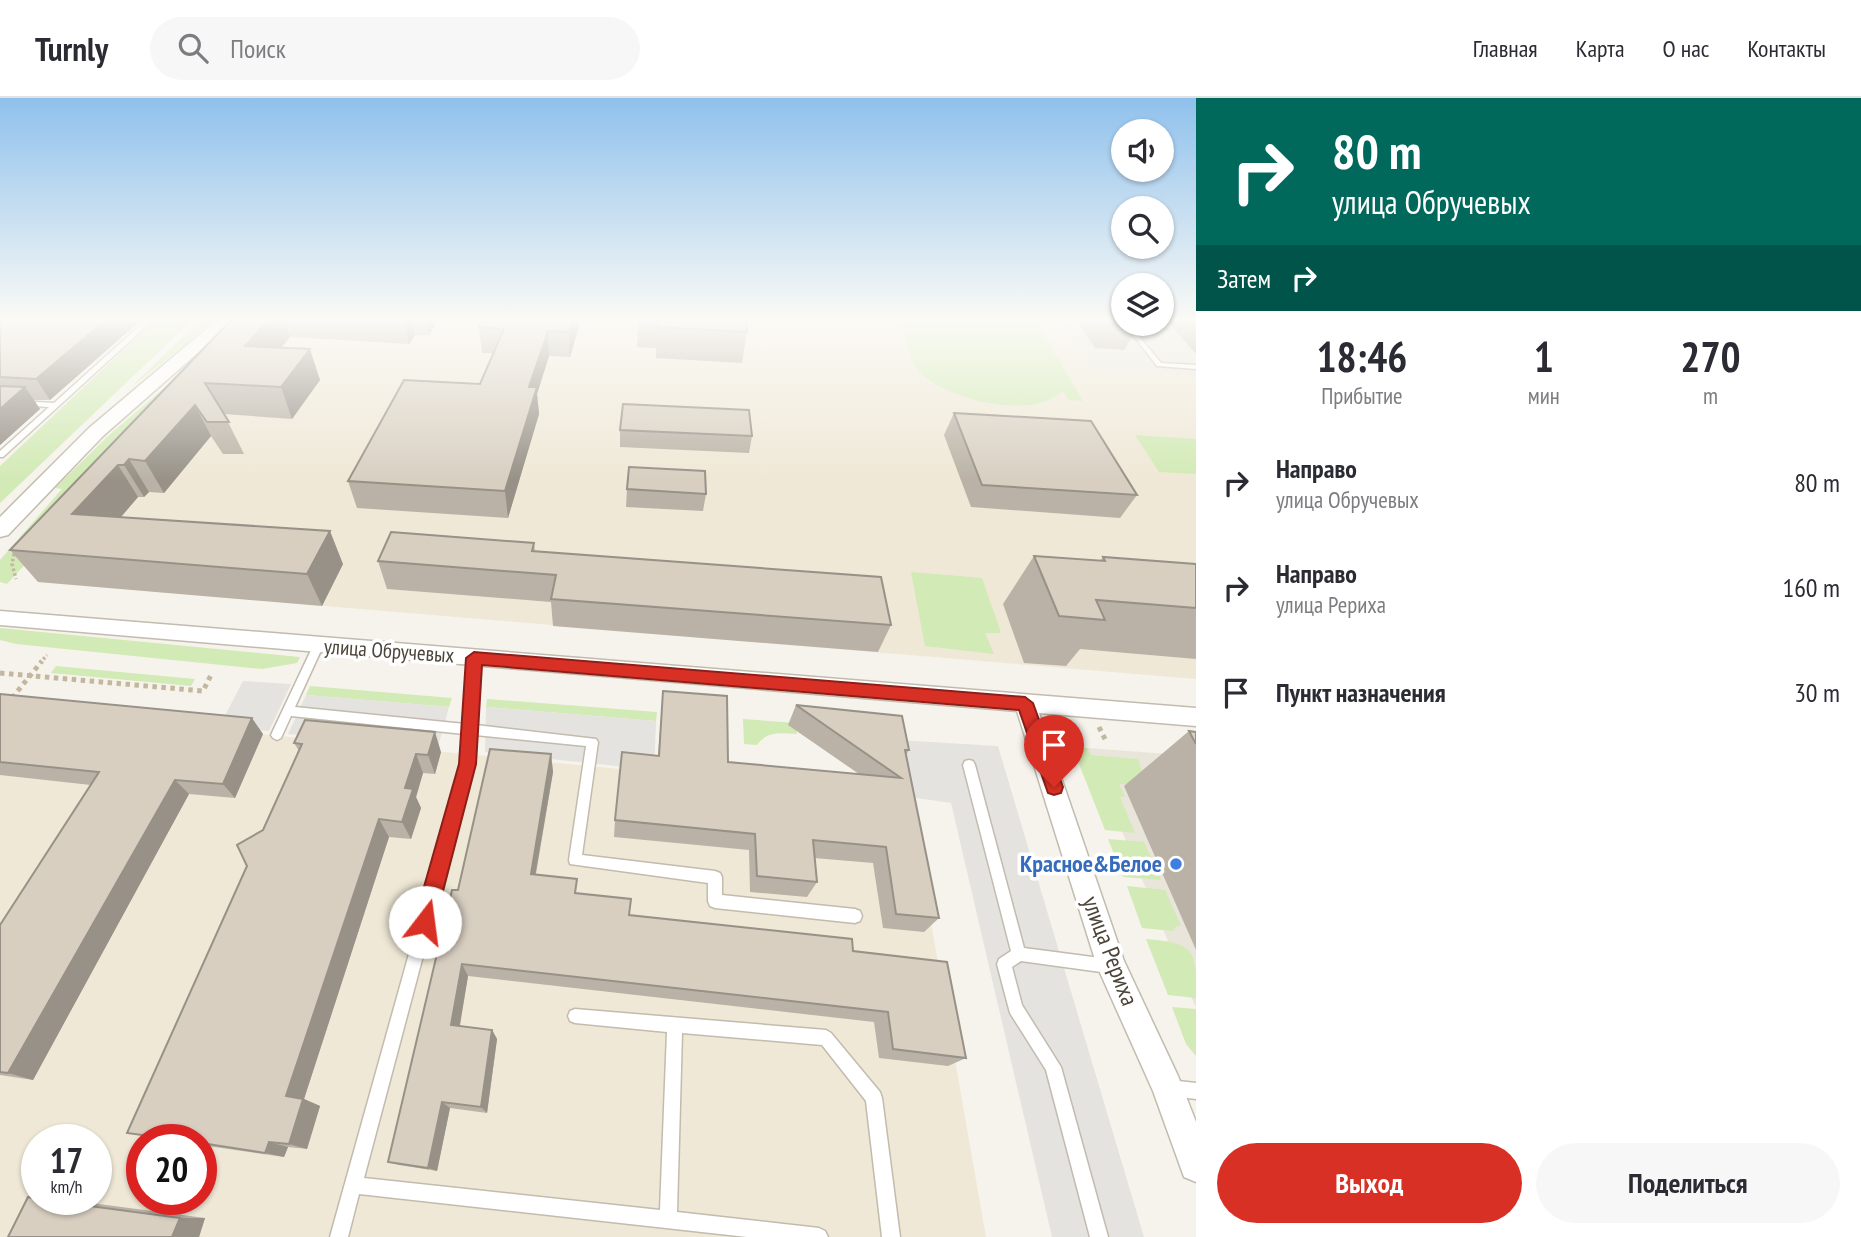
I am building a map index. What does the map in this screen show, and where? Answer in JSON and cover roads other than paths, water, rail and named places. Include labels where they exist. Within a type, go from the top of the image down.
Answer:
[{"type":"street","points":[[0,530],[96,432],[165,373]]},
{"type":"street","name":"улица Обручевых","points":[[0,618],[1196,718]]},
{"type":"street","name":"улица Рериха","points":[[1025,703],[1111,966],[1167,1087],[1194,1161]]},
{"type":"lane","points":[[0,455],[91,373]]},
{"type":"lane","points":[[0,402],[56,405]]},
{"type":"lane","points":[[277,735],[318,646]]},
{"type":"lane","points":[[339,1237],[468,764],[470,690],[474,658]]},
{"type":"lane","points":[[288,711],[592,742],[575,860],[715,877],[715,901],[855,916]]},
{"type":"lane","points":[[969,765],[1019,954]]},
{"type":"lane","points":[[1099,1237],[1053,1067],[1015,1008],[1004,964],[1019,954],[1111,966]]},
{"type":"lane","points":[[575,1016],[826,1038],[874,1098],[891,1237]]},
{"type":"lane","points":[[668,1218],[674,1026]]},
{"type":"lane","points":[[1167,1087],[1196,1091]]},
{"type":"lane","points":[[353,1185],[493,1203],[668,1218],[819,1237]]},
{"type":"place","name":"Красное&Белое","points":[[1176,864]]}]
